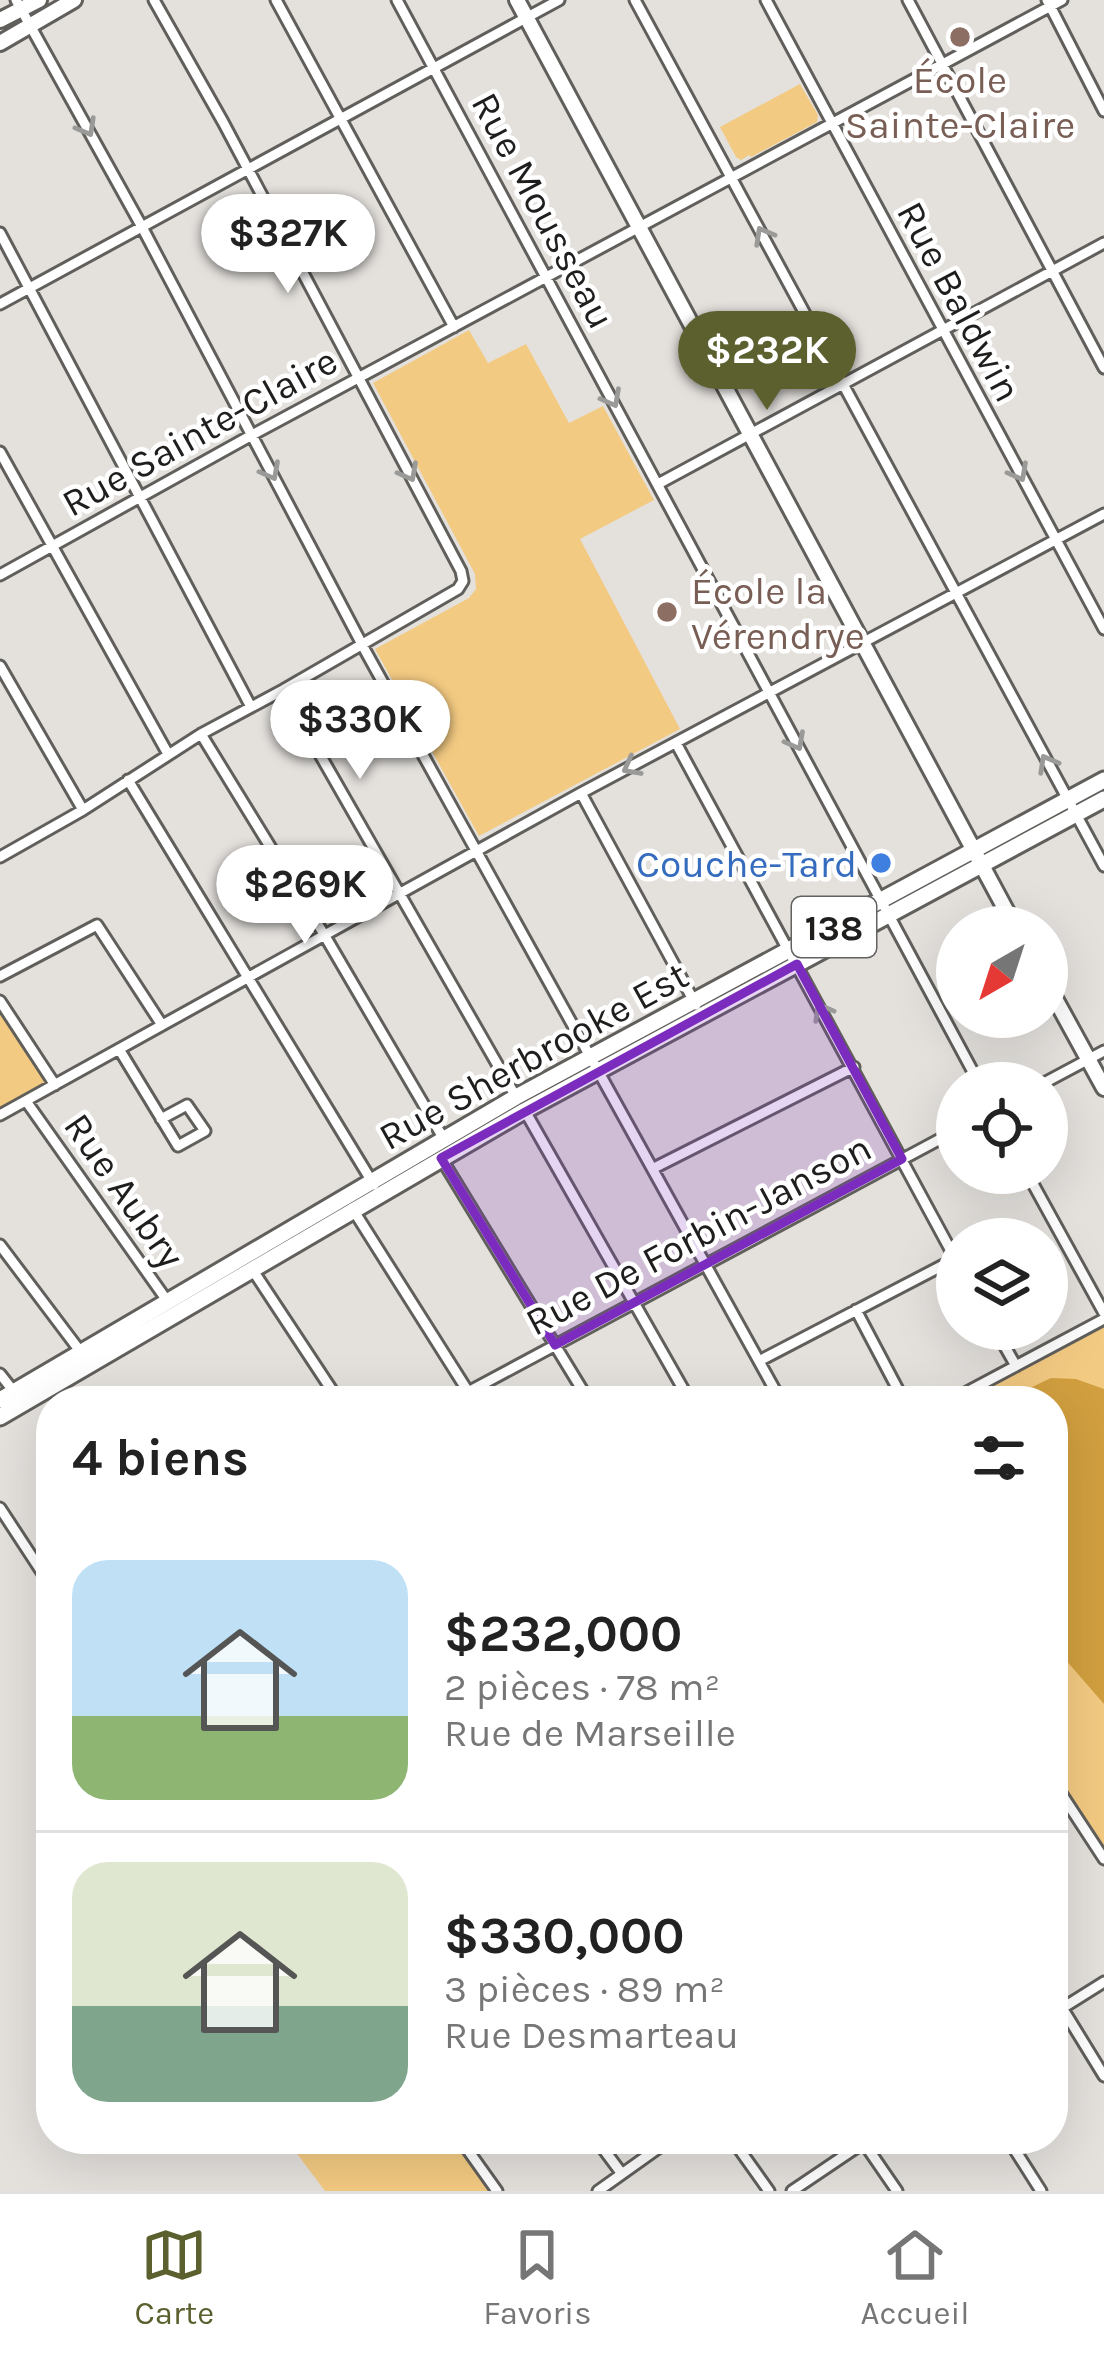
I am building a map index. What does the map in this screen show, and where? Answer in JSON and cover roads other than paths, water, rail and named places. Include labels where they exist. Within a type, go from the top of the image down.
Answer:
[{"type":"main road","name":"Rue Sherbrooke Est","points":[[0,1417],[12,1398],[520,1104],[1072,807],[1104,780]]},
{"type":"main road","name":"Rue Sherbrooke Est","points":[[1072,807],[1104,799]]},
{"type":"main road","name":"Rue Sherbrooke Est","points":[[171,1307],[252,1269],[349,1204]]},
{"type":"street","points":[[0,20],[19,4],[39,0]]},
{"type":"street","points":[[0,43],[74,0]]},
{"type":"street","points":[[0,857],[201,734],[458,589],[464,581],[154,0]]},
{"type":"street","points":[[276,0],[454,327]]},
{"type":"street","name":"Rue Mousseau","points":[[397,0],[968,1062]]},
{"type":"street","points":[[517,0],[1004,906]]},
{"type":"street","points":[[0,304],[559,0]]},
{"type":"street","points":[[635,0],[1104,866]]},
{"type":"street","name":"Rue Baldwin","points":[[766,0],[1104,629]]},
{"type":"street","points":[[908,0],[1104,368]]},
{"type":"street","name":"Rue Sainte-Claire","points":[[0,575],[1062,0]]},
{"type":"street","points":[[1049,3],[1104,111]]},
{"type":"street","points":[[19,4],[362,644],[773,1386]]},
{"type":"street","points":[[0,232],[251,707]]},
{"type":"street","points":[[658,484],[1104,243]]},
{"type":"street","points":[[0,452],[168,754]]},
{"type":"street","points":[[0,1115],[581,794],[1104,514]]},
{"type":"street","points":[[0,666],[82,810]]},
{"type":"street","points":[[283,690],[681,1386]]},
{"type":"street","points":[[201,734],[325,936],[580,1386]]},
{"type":"street","points":[[676,743],[936,1223]]},
{"type":"street","points":[[128,780],[376,1188]]},
{"type":"street","points":[[581,794],[698,1009]]},
{"type":"street","points":[[0,976],[97,926],[162,1025]]},
{"type":"street","name":"Rue Aubry","points":[[0,1000],[55,1084]]},
{"type":"street","points":[[1068,1023],[1104,1088]]},
{"type":"street","points":[[119,1049],[161,1119],[178,1146],[205,1131],[187,1105],[161,1119]]},
{"type":"street","points":[[1068,1070],[1104,1051]]},
{"type":"street","points":[[653,1168],[854,1066]]},
{"type":"street","name":"Rue Aubry","points":[[26,1101],[171,1307]]},
{"type":"street","name":"Rue De Forbin-Janson","points":[[487,1386],[555,1345],[936,1141]]},
{"type":"street","points":[[978,1386],[1104,1316],[1039,1194]]},
{"type":"street","points":[[349,1204],[465,1386]]},
{"type":"street","points":[[0,1245],[85,1358]]},
{"type":"street","points":[[252,1269],[329,1386]]},
{"type":"street","points":[[759,1361],[936,1270]]},
{"type":"street","points":[[856,1310],[896,1386]]},
{"type":"street","points":[[1007,1350],[1016,1366]]},
{"type":"street","points":[[0,1374],[12,1398]]},
{"type":"street","points":[[0,1508],[36,1563]]},
{"type":"street","points":[[1068,1804],[1104,1859]]},
{"type":"street","points":[[1068,2005],[1104,1982]]},
{"type":"street","points":[[1068,2026],[1104,2076]]},
{"type":"street","points":[[470,2154],[496,2191]]},
{"type":"street","points":[[607,2154],[622,2174]]},
{"type":"street","points":[[598,2191],[650,2154]]},
{"type":"street","points":[[743,2154],[769,2191]]},
{"type":"street","points":[[792,2191],[847,2154]]},
{"type":"street","points":[[874,2154],[897,2191]]},
{"type":"street","points":[[1018,2154],[1041,2191]]},
{"type":"place","name":"École Sainte-Claire","points":[[960,37]]},
{"type":"place","name":"École la Vérendrye","points":[[667,612]]},
{"type":"place","name":"Couche-Tard","points":[[881,863]]}]
